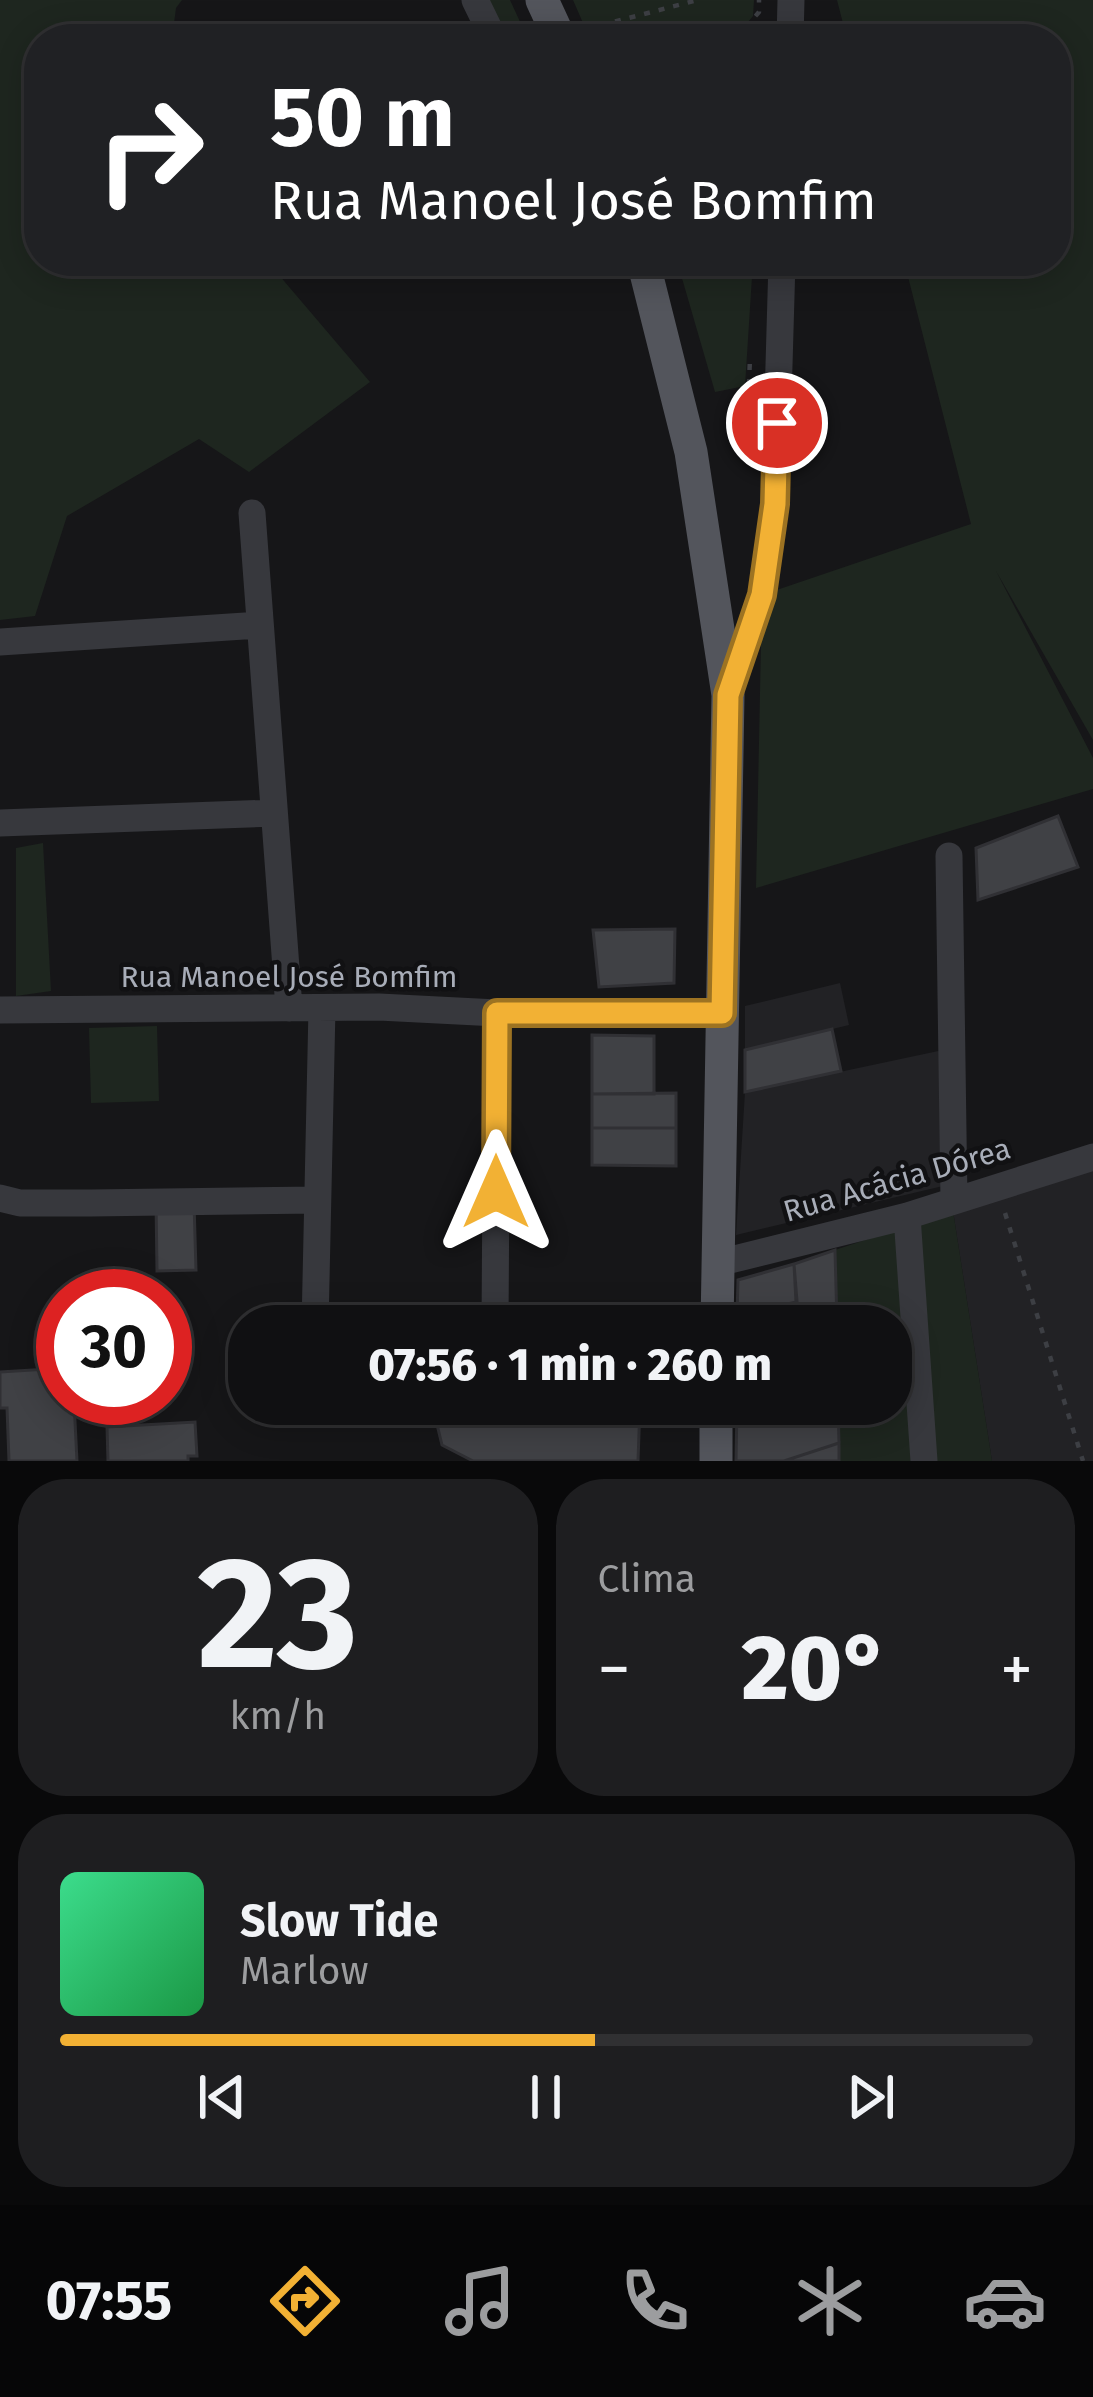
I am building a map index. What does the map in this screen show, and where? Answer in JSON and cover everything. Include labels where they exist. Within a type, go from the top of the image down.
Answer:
[{"type":"main road","points":[[542,0],[561,24]]},
{"type":"main road","points":[[647,276],[691,452],[728,695],[718,1305]]},
{"type":"main road","points":[[716,1425],[716,1461]]},
{"type":"street","points":[[728,695],[762,595],[775,504],[782,276]]},
{"type":"street","points":[[252,513],[289,1008]]},
{"type":"street","points":[[0,642],[260,625]]},
{"type":"street","points":[[0,823],[273,813]]},
{"type":"street","points":[[949,856],[954,1201]]},
{"type":"street","points":[[315,1305],[322,1008]]},
{"type":"street","name":"Rua Manoel José Bomfim","points":[[0,1010],[722,1013]]},
{"type":"street","points":[[495,1305],[497,1013]]},
{"type":"street","name":"Rua Acácia Dórea","points":[[718,1263],[907,1216],[1093,1157]]},
{"type":"street","points":[[0,1198],[20,1203],[91,1204],[317,1200]]},
{"type":"street","points":[[907,1216],[924,1461]]},
{"type":"path","points":[[610,24],[698,0]]},
{"type":"path","points":[[1000,1196],[1083,1461]]},
{"type":"shaded area","points":[[0,0],[182,0],[174,24],[24,24],[24,276],[280,276],[370,382],[249,472],[199,439],[67,516],[35,616],[0,620]]},
{"type":"shaded area","points":[[487,0],[510,0],[521,24],[499,24]]},
{"type":"shaded area","points":[[573,0],[754,0],[753,16],[746,24],[583,24]]},
{"type":"shaded area","points":[[837,0],[1093,0],[1093,740],[996,571],[1093,758],[1093,789],[756,888],[762,595],[971,524],[908,276],[1071,276],[1071,24],[843,24]]},
{"type":"shaded area","points":[[681,276],[752,276],[745,386],[715,392]]},
{"type":"shaded area","points":[[43,843],[51,991],[16,996],[16,848]]},
{"type":"shaded area","points":[[840,983],[849,1025],[745,1050],[745,1006]]},
{"type":"shaded area","points":[[157,1026],[159,1101],[91,1103],[89,1028]]},
{"type":"shaded area","points":[[943,1050],[943,1186],[736,1235],[745,1092]]},
{"type":"shaded area","points":[[1093,1166],[1093,1461],[992,1461],[953,1211]]},
{"type":"shaded area","points":[[953,1211],[992,1461],[839,1461],[838,1425],[912,1425],[912,1305],[836,1305],[835,1250]]},
{"type":"building","points":[[1058,816],[1078,867],[978,900],[976,848]]},
{"type":"building","points":[[675,929],[674,983],[599,987],[593,930]]},
{"type":"building","points":[[832,1029],[841,1071],[745,1092],[745,1050]]},
{"type":"building","points":[[592,1035],[654,1036],[654,1094],[592,1094]]},
{"type":"building","points":[[676,1093],[676,1128],[592,1128],[592,1094]]},
{"type":"building","points":[[592,1128],[676,1128],[676,1166],[592,1165]]},
{"type":"building","points":[[156,1202],[194,1202],[196,1270],[157,1269]]},
{"type":"building","points":[[835,1250],[837,1305],[797,1305],[794,1264]]},
{"type":"building","points":[[794,1264],[796,1302],[737,1305],[738,1280]]},
{"type":"building","points":[[36,1370],[36,1425],[75,1425],[77,1461],[9,1461],[7,1408],[0,1408],[0,1372]]},
{"type":"building","points":[[192,1422],[197,1456],[188,1456],[188,1461],[108,1461],[107,1427]]},
{"type":"building","points":[[437,1425],[639,1425],[638,1461],[473,1461],[442,1445]]},
{"type":"building","points":[[737,1425],[839,1425],[839,1443],[784,1461],[736,1461]]},
{"type":"building","points":[[839,1443],[839,1461],[784,1461]]},
{"type":"route","points":[[496,1192],[497,1013],[722,1013],[728,695],[762,595],[775,504],[777,423]]}]
